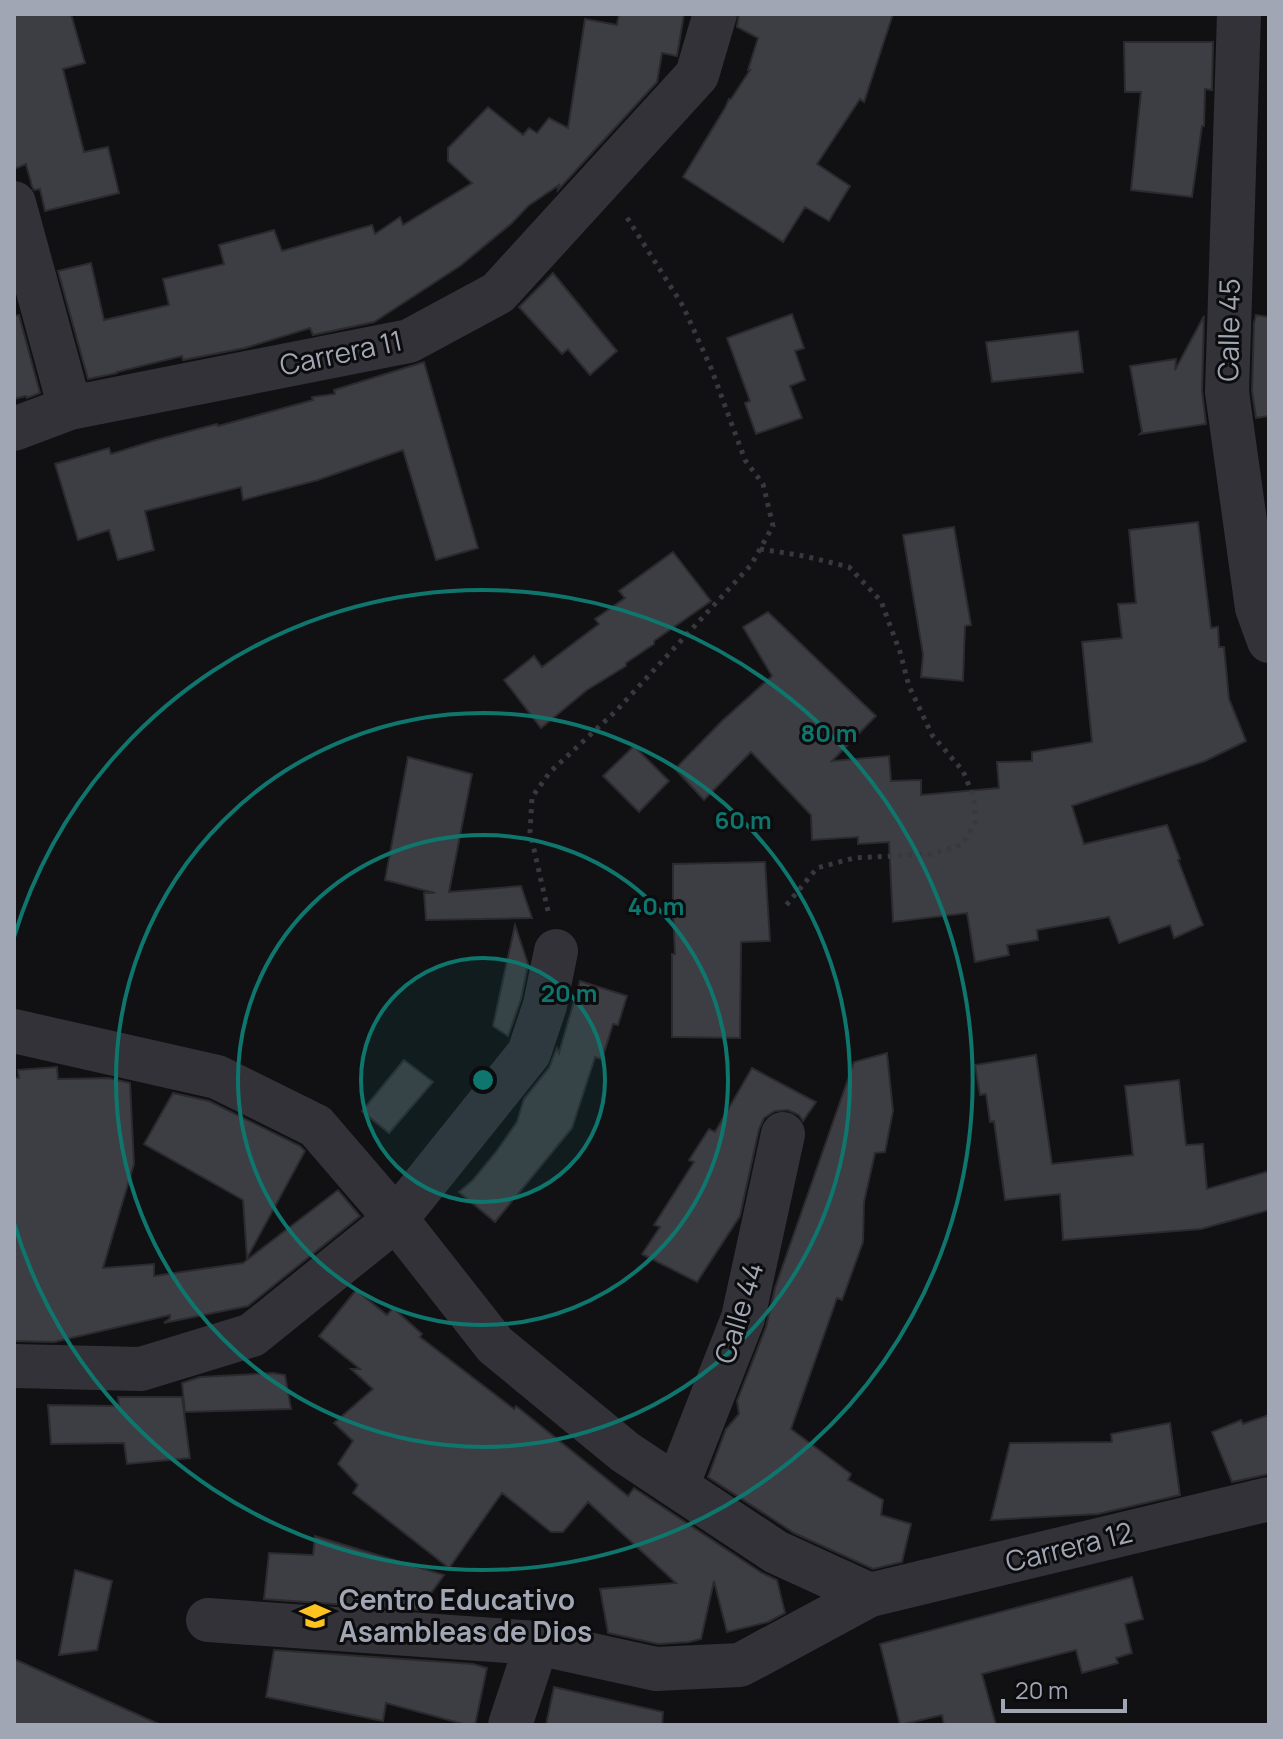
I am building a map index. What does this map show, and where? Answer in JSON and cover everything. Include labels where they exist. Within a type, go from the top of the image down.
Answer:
[{"type":"street","name":"Carrera 11","points":[[14,429],[70,408],[409,341],[498,293],[697,75],[715,14]]},
{"type":"street","name":"Calle 45","points":[[1239,14],[1227,392],[1257,608],[1269,641]]},
{"type":"street","points":[[14,203],[70,408]]},
{"type":"street","points":[[14,1366],[141,1369],[252,1335],[396,1219],[529,1053],[545,1005],[556,951]]},
{"type":"street","points":[[14,1031],[217,1077],[316,1126],[396,1219],[495,1345],[625,1452],[776,1552],[870,1595]]},
{"type":"street","name":"Calle 44","points":[[677,1486],[743,1318],[783,1134]]},
{"type":"street","name":"Carrera 12","points":[[208,1620],[537,1643],[656,1669],[740,1665],[870,1595],[1269,1499]]},
{"type":"street","points":[[510,1725],[537,1643]]},
{"type":"path","points":[[556,951],[530,832],[532,797],[550,772],[616,711],[751,565],[773,526],[763,484],[745,460],[711,368],[683,306],[602,178]]},
{"type":"path","points":[[760,549],[849,567],[881,601],[909,686],[932,735],[963,771],[974,798],[975,822],[962,845],[931,854],[854,858],[817,868],[784,908]]},
{"type":"building","points":[[14,14],[71,14],[85,63],[63,69],[84,152],[108,147],[119,193],[45,211],[40,189],[34,190],[26,164],[14,169]]},
{"type":"building","points":[[619,14],[684,14],[677,56],[662,53],[657,82],[558,190],[559,185],[528,206],[460,266],[374,322],[313,335],[310,328],[245,348],[183,360],[182,356],[88,379],[58,271],[91,263],[104,320],[169,305],[163,279],[224,264],[219,245],[274,230],[282,251],[372,225],[375,234],[400,217],[403,225],[472,183],[448,161],[448,148],[488,107],[523,135],[529,128],[537,133],[549,118],[568,128],[585,19],[617,25]]},
{"type":"building","points":[[739,14],[893,14],[864,102],[860,99],[817,164],[850,186],[829,221],[805,207],[783,242],[683,177],[729,99],[750,70],[758,38],[737,27]]},
{"type":"building","points":[[1124,42],[1213,42],[1212,90],[1205,89],[1204,126],[1192,197],[1131,190],[1141,92],[1125,92]]},
{"type":"building","points":[[553,273],[617,351],[590,375],[568,349],[562,354],[519,307]]},
{"type":"building","points":[[792,314],[804,348],[795,351],[805,380],[790,386],[802,418],[756,434],[745,403],[750,401],[727,338]]},
{"type":"building","points":[[19,315],[40,393],[14,399],[14,316]]},
{"type":"building","points":[[1256,315],[1269,317],[1269,416],[1256,418],[1252,391]]},
{"type":"building","points":[[1204,316],[1202,391],[1206,424],[1140,434],[1130,366],[1176,359],[1175,370]]},
{"type":"building","points":[[1078,331],[1083,372],[992,382],[986,342]]},
{"type":"building","points":[[424,362],[478,548],[436,560],[403,450],[318,480],[243,500],[241,487],[145,511],[154,550],[118,560],[109,530],[78,540],[55,464],[109,448],[111,454],[313,400],[312,397],[335,394],[334,390]]},
{"type":"building","points":[[1198,522],[1211,628],[1218,627],[1219,647],[1224,647],[1229,699],[1246,741],[1205,761],[1072,806],[1084,844],[1167,825],[1203,925],[1174,938],[1170,925],[1119,943],[1109,917],[1037,930],[1038,940],[1007,945],[1009,955],[975,962],[967,913],[893,922],[889,842],[858,844],[858,837],[812,840],[811,815],[751,752],[704,800],[675,769],[772,676],[743,627],[768,612],[876,716],[832,761],[889,756],[891,781],[921,780],[921,795],[999,788],[997,762],[1032,761],[1032,752],[1092,742],[1082,642],[1122,638],[1118,604],[1136,603],[1129,530]]},
{"type":"building","points":[[954,527],[971,625],[965,626],[963,681],[921,677],[923,654],[903,535]]},
{"type":"building","points":[[673,552],[711,601],[654,641],[626,666],[587,690],[541,728],[504,680],[534,656],[542,667],[599,624],[595,619],[625,598],[619,591]]},
{"type":"building","points":[[634,746],[669,781],[639,812],[603,776]]},
{"type":"building","points":[[408,757],[472,774],[449,892],[521,886],[532,918],[426,920],[424,893],[435,893],[385,880]]},
{"type":"building","points":[[765,862],[770,941],[741,942],[740,1038],[672,1037],[672,954],[675,954],[673,864]]},
{"type":"building","points":[[515,925],[528,964],[521,999],[508,1036],[493,1026]]},
{"type":"building","points":[[580,981],[627,996],[618,1025],[613,1024],[602,1059],[595,1057],[572,1128],[495,1222],[459,1192],[496,1152],[517,1122],[524,1099],[549,1068],[557,1048],[559,1053]]},
{"type":"building","points":[[887,1053],[893,1111],[885,1152],[875,1153],[864,1202],[863,1242],[842,1300],[837,1298],[791,1429],[851,1474],[848,1480],[883,1500],[881,1515],[911,1524],[902,1562],[873,1569],[794,1533],[708,1477],[726,1429],[739,1414],[737,1401],[766,1327],[775,1288],[854,1062]]},
{"type":"building","points":[[1036,1055],[1052,1164],[1133,1155],[1125,1086],[1179,1080],[1186,1145],[1203,1144],[1207,1189],[1269,1171],[1269,1210],[1201,1229],[1063,1240],[1060,1194],[1005,1200],[994,1121],[990,1122],[986,1094],[980,1095],[975,1065]]},
{"type":"building","points":[[404,1060],[433,1082],[389,1133],[362,1111]]},
{"type":"building","points":[[57,1067],[58,1079],[109,1078],[130,1083],[134,1164],[103,1268],[154,1264],[154,1276],[243,1263],[338,1190],[360,1216],[248,1306],[164,1323],[170,1315],[54,1342],[14,1341],[14,1078],[19,1078],[18,1070]]},
{"type":"building","points":[[752,1068],[816,1102],[803,1121],[799,1115],[788,1110],[775,1111],[764,1118],[740,1216],[697,1282],[642,1254],[660,1227],[654,1225],[694,1162],[689,1160],[709,1129],[715,1132]]},
{"type":"building","points":[[173,1093],[209,1101],[305,1151],[247,1258],[243,1200],[144,1144]]},
{"type":"building","points":[[356,1290],[387,1315],[393,1308],[422,1334],[420,1337],[514,1409],[516,1406],[628,1496],[634,1488],[777,1580],[785,1613],[768,1622],[727,1632],[714,1581],[701,1639],[658,1644],[608,1633],[600,1589],[676,1583],[588,1502],[563,1532],[551,1532],[502,1493],[449,1568],[353,1493],[358,1485],[338,1464],[353,1441],[334,1423],[373,1389],[351,1369],[360,1369],[319,1336]]},
{"type":"building","points":[[285,1375],[291,1409],[185,1412],[182,1383],[200,1377]]},
{"type":"building","points":[[118,1397],[182,1397],[190,1458],[127,1464],[124,1443],[51,1444],[48,1405],[119,1406]]},
{"type":"building","points":[[1269,1415],[1269,1474],[1232,1482],[1212,1432],[1241,1420],[1243,1424]]},
{"type":"building","points":[[1170,1423],[1180,1495],[1098,1514],[991,1520],[1010,1443],[1112,1442],[1111,1434]]},
{"type":"building","points":[[315,1536],[444,1575],[419,1610],[264,1599],[269,1553],[313,1555]]},
{"type":"building","points":[[75,1570],[112,1581],[97,1650],[59,1655]]},
{"type":"building","points":[[1132,1577],[1143,1619],[1125,1624],[1132,1653],[1116,1658],[1118,1663],[1082,1673],[1076,1650],[982,1674],[996,1725],[944,1725],[942,1715],[900,1725],[880,1644]]},
{"type":"building","points":[[274,1650],[473,1664],[487,1668],[475,1725],[386,1703],[383,1721],[266,1697]]},
{"type":"building","points":[[14,1659],[161,1725],[14,1725]]},
{"type":"building","points":[[554,1687],[663,1712],[662,1725],[546,1725]]},
{"type":"place","name":"Centro Educativo Asambleas de Dios","points":[[315,1616]]}]
